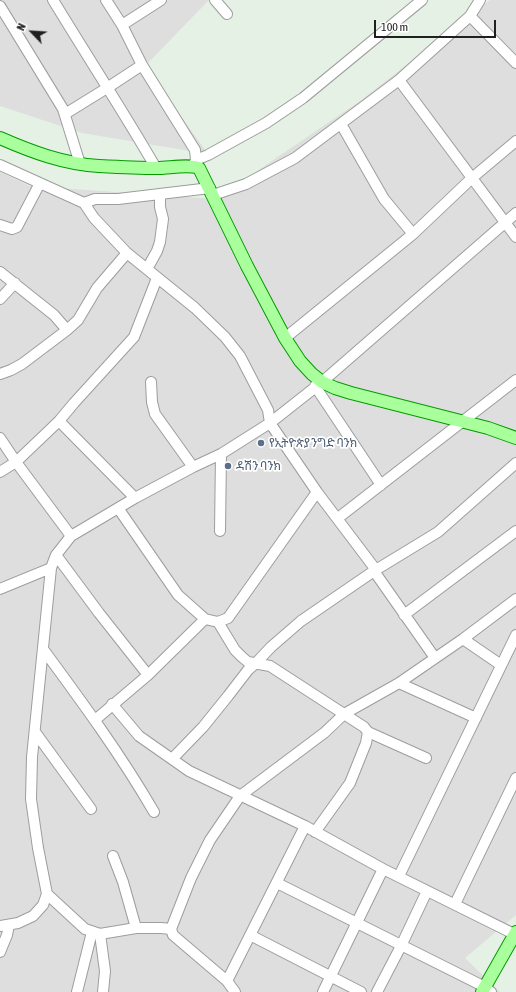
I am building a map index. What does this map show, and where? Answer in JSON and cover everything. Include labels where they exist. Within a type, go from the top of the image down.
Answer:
[{"type":"main road","points":[[0,138],[56,159],[80,164],[156,168],[195,163],[199,168],[247,266],[285,338],[300,361],[319,384],[488,428],[516,438]]},
{"type":"main road","points":[[486,990],[515,933]]},
{"type":"street","points":[[54,0],[126,116],[156,168]]},
{"type":"street","points":[[106,0],[122,25],[142,65],[195,150],[195,163]]},
{"type":"street","points":[[122,25],[161,0]]},
{"type":"street","points":[[215,0],[228,14]]},
{"type":"street","points":[[195,163],[266,123],[303,98],[422,0]]},
{"type":"street","points":[[84,203],[95,199],[118,199],[211,192],[246,184],[295,158],[399,80],[470,16],[480,0]]},
{"type":"street","points":[[0,6],[65,114],[80,164]]},
{"type":"street","points":[[470,16],[516,63]]},
{"type":"street","points":[[65,114],[142,65]]},
{"type":"street","points":[[399,80],[516,237]]},
{"type":"street","points":[[341,124],[384,199],[413,234]]},
{"type":"street","points":[[285,338],[413,234],[472,178],[516,141]]},
{"type":"street","points":[[0,165],[84,203],[94,218],[127,253],[196,308],[225,337],[240,356],[268,410],[270,423],[318,492],[373,566],[374,571],[435,658]]},
{"type":"street","points":[[0,225],[12,229],[17,227],[40,183]]},
{"type":"street","points":[[147,269],[157,252],[160,242],[163,219],[160,208],[160,195]]},
{"type":"street","points":[[0,952],[7,935],[5,925],[18,923],[33,916],[43,905],[47,894],[38,848],[31,799],[32,757],[51,568],[56,555],[71,536],[135,498],[221,454],[270,423],[319,384],[516,213]]},
{"type":"street","points":[[0,374],[22,364],[78,320],[98,288],[127,253]]},
{"type":"street","points":[[0,272],[54,315],[67,330]]},
{"type":"street","points":[[0,472],[16,462],[59,421],[134,337],[157,278]]},
{"type":"street","points":[[0,299],[15,283]]},
{"type":"street","points":[[338,518],[464,422],[516,380]]},
{"type":"street","points":[[151,382],[152,402],[155,414],[192,468]]},
{"type":"street","points":[[319,384],[381,485]]},
{"type":"street","points":[[59,421],[135,498]]},
{"type":"street","points":[[0,438],[71,536]]},
{"type":"street","points":[[220,531],[221,454]]},
{"type":"street","points":[[172,759],[203,727],[248,670],[271,647],[301,621],[374,571],[438,532],[516,463]]},
{"type":"street","points":[[118,508],[178,595],[205,619],[218,622],[228,618],[318,492]]},
{"type":"street","points":[[404,615],[516,531]]},
{"type":"street","points":[[56,555],[148,675]]},
{"type":"street","points":[[0,589],[51,568]]},
{"type":"street","points":[[235,992],[227,981],[173,935],[171,930],[191,878],[210,840],[240,796],[324,733],[344,714],[399,683],[463,639],[516,599]]},
{"type":"street","points":[[95,720],[148,675],[205,619]]},
{"type":"street","points":[[218,622],[235,650],[248,662],[270,666],[364,727],[368,732],[426,758]]},
{"type":"street","points":[[399,876],[501,665],[512,655],[516,635]]},
{"type":"street","points":[[463,639],[501,665]]},
{"type":"street","points":[[43,650],[95,720],[154,812]]},
{"type":"street","points":[[399,683],[476,718]]},
{"type":"street","points":[[112,704],[139,736],[189,771],[305,826],[383,869],[515,933]]},
{"type":"street","points":[[34,732],[91,809]]},
{"type":"street","points":[[315,832],[350,783],[366,743],[368,732]]},
{"type":"street","points":[[455,904],[516,778]]},
{"type":"street","points":[[227,981],[305,826]]},
{"type":"street","points":[[112,856],[124,882],[136,928]]},
{"type":"street","points":[[323,992],[383,869]]},
{"type":"street","points":[[277,883],[486,990]]},
{"type":"street","points":[[377,992],[427,891]]},
{"type":"street","points":[[47,894],[85,929],[96,933],[136,928],[161,928],[171,930]]},
{"type":"street","points":[[77,992],[96,933]]},
{"type":"street","points":[[96,933],[105,971],[103,992]]},
{"type":"street","points":[[250,935],[361,992]]},
{"type":"shaded area","points":[[0,0],[209,0],[145,66],[208,154],[82,133],[0,106]]},
{"type":"shaded area","points":[[490,0],[516,0],[516,915],[465,958],[500,992],[0,992],[0,172],[30,186],[216,199],[360,101]]},
{"type":"place","name":"የኢትዮጵያ ንግድ ባንክ","points":[[261,443]]},
{"type":"place","name":"ዳሽን ባንክ","points":[[228,466]]}]
